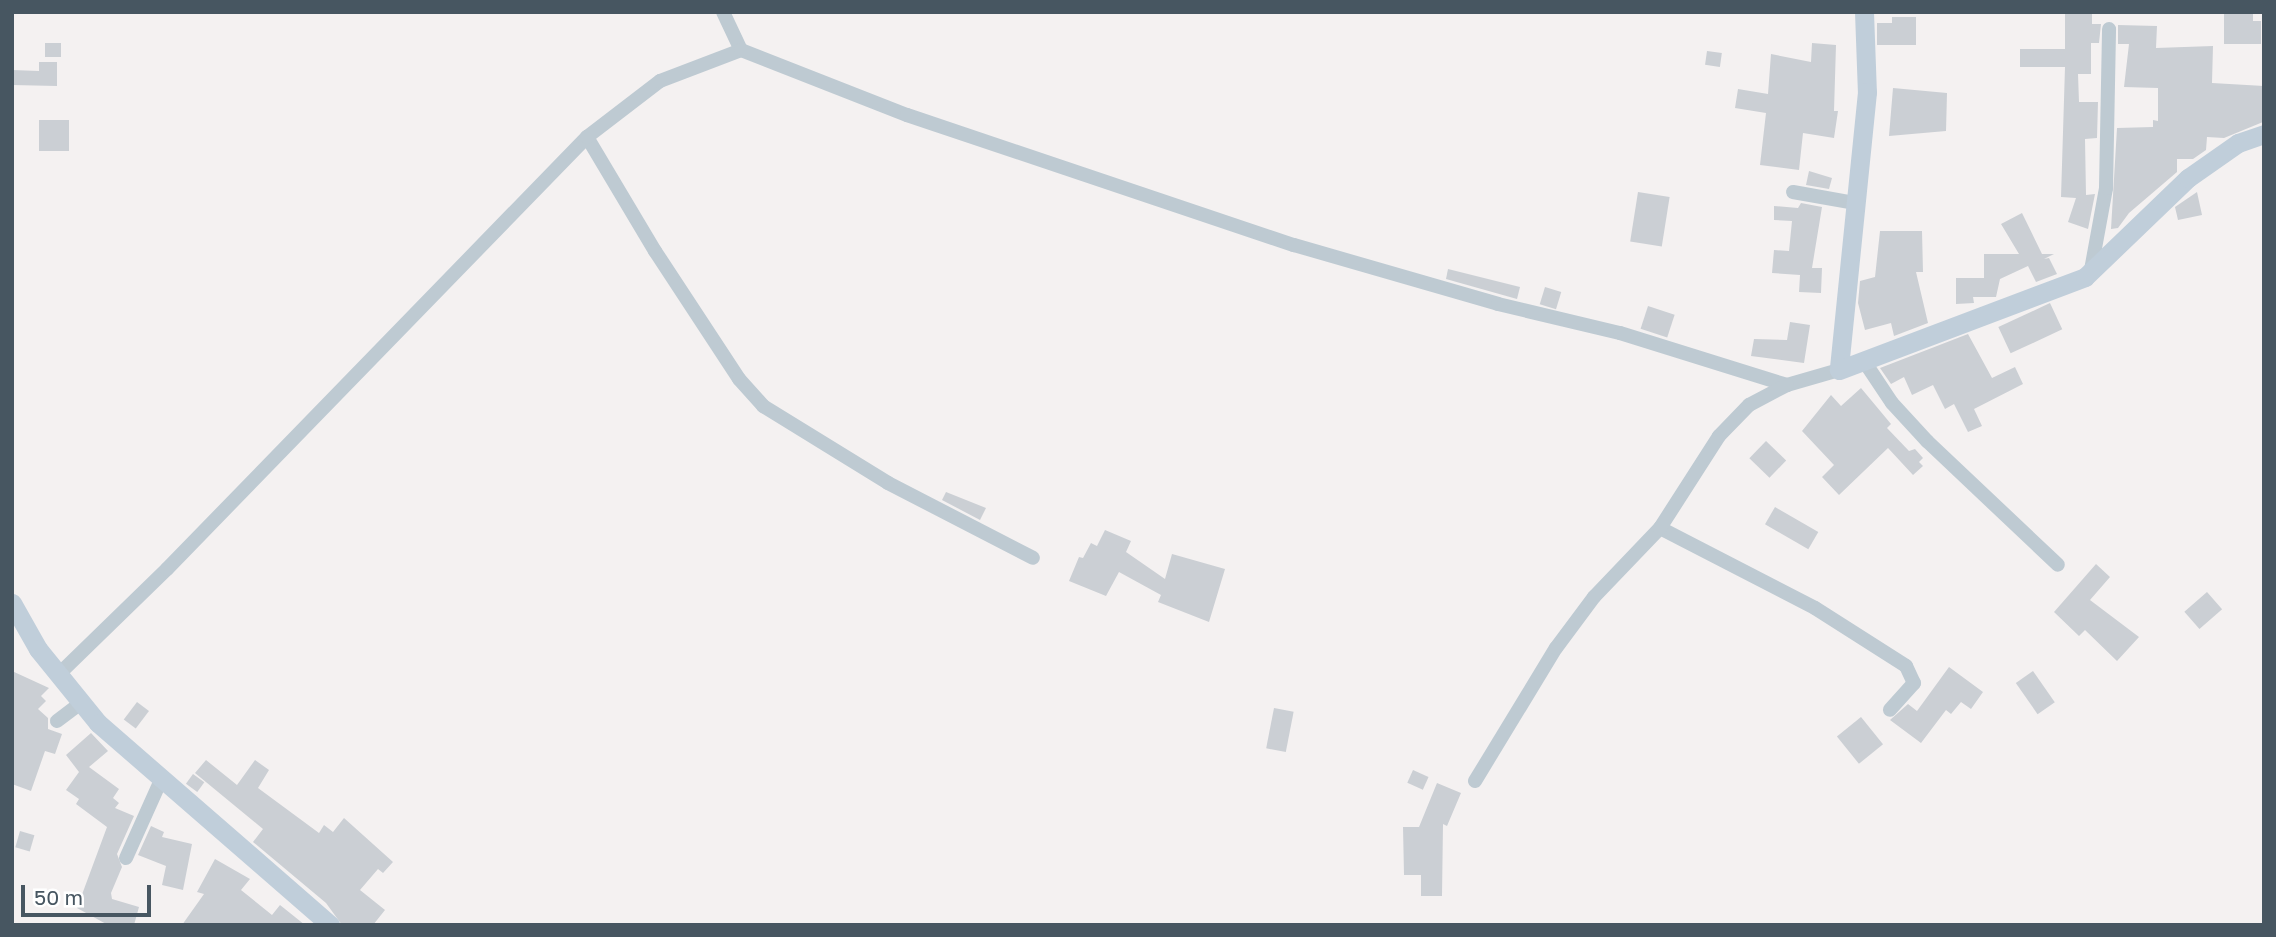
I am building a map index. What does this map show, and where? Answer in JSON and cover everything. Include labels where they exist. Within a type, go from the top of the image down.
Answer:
[{"type":"street","points":[[723,12],[741,50]]},
{"type":"street","points":[[1839,370],[1867,92],[1864,12]]},
{"type":"street","points":[[2091,270],[2106,188],[2109,29]]},
{"type":"street","points":[[58,675],[167,569],[587,137],[660,80],[741,50],[907,115],[1281,240],[1498,304],[1620,333],[1787,385]]},
{"type":"street","points":[[1475,781],[1556,648],[1594,597],[1660,528],[1720,436],[1749,405],[1787,385],[1839,370],[2063,288],[2091,270],[2188,178],[2238,143],[2264,134]]},
{"type":"street","points":[[587,137],[655,251],[739,379],[763,406],[888,483],[1033,558]]},
{"type":"street","points":[[1793,192],[1854,203]]},
{"type":"street","points":[[1864,360],[1892,403],[1927,441],[2058,565]]},
{"type":"street","points":[[1660,528],[1815,608],[1906,666],[1914,683],[1890,710]]},
{"type":"street","points":[[13,608],[58,675],[81,703],[161,780],[330,925]]},
{"type":"street","points":[[57,720],[81,703]]},
{"type":"street","points":[[126,858],[161,780]]},
{"type":"building","points":[[2065,12],[2092,13],[2092,24],[2101,24],[2099,43],[2091,43],[2091,74],[2078,74],[2079,102],[2098,102],[2097,138],[2085,139],[2086,195],[2095,194],[2088,229],[2068,222],[2076,198],[2061,197],[2065,67],[2020,67],[2020,49],[2065,49]]},
{"type":"building","points":[[2224,12],[2253,12],[2253,21],[2261,21],[2261,44],[2224,44]]},
{"type":"building","points":[[1892,17],[1916,17],[1916,45],[1877,45],[1877,23],[1892,23]]},
{"type":"building","points":[[2118,25],[2157,26],[2156,48],[2213,46],[2212,83],[2264,86],[2264,103],[2263,122],[2224,138],[2207,137],[2206,150],[2193,159],[2177,159],[2177,172],[2129,213],[2118,228],[2111,229],[2117,128],[2153,127],[2153,120],[2158,121],[2158,88],[2124,87],[2129,44],[2118,44]]},
{"type":"building","points":[[45,43],[61,43],[61,57],[45,57]]},
{"type":"building","points":[[1812,43],[1836,45],[1834,111],[1838,111],[1834,138],[1803,133],[1799,170],[1760,165],[1766,113],[1735,108],[1738,89],[1768,94],[1771,54],[1811,62]]},
{"type":"building","points":[[1707,51],[1722,53],[1720,67],[1705,65]]},
{"type":"building","points":[[39,62],[57,62],[57,86],[12,85],[12,70],[39,71]]},
{"type":"building","points":[[1893,88],[1947,93],[1946,131],[1889,136]]},
{"type":"building","points":[[39,120],[69,120],[69,151],[39,151]]},
{"type":"building","points":[[1809,171],[1832,178],[1829,189],[1806,185]]},
{"type":"building","points":[[1638,192],[1670,197],[1662,246],[1630,241]]},
{"type":"building","points":[[2197,192],[2202,215],[2178,220],[2175,207]]},
{"type":"building","points":[[1801,203],[1822,207],[1812,268],[1822,268],[1821,293],[1799,292],[1800,275],[1772,273],[1774,250],[1789,251],[1792,221],[1774,220],[1774,206],[1798,208]]},
{"type":"building","points":[[2022,213],[2042,254],[2054,254],[2044,259],[2049,258],[2057,274],[2036,282],[2028,266],[2000,279],[1996,297],[1973,297],[1974,303],[1956,304],[1956,278],[1984,278],[1984,254],[2019,254],[2001,224]]},
{"type":"building","points":[[1880,231],[1922,231],[1923,272],[1916,272],[1928,323],[1894,336],[1891,323],[1865,330],[1858,303],[1860,281],[1875,277]]},
{"type":"building","points":[[1448,269],[1520,287],[1517,299],[1446,279]]},
{"type":"building","points":[[1545,287],[1561,292],[1556,309],[1540,304]]},
{"type":"building","points":[[2050,303],[2062,329],[2011,353],[1998,327]]},
{"type":"building","points":[[1648,306],[1675,315],[1667,337],[1641,329]]},
{"type":"building","points":[[1790,322],[1810,325],[1804,363],[1751,356],[1754,339],[1787,340]]},
{"type":"building","points":[[1968,334],[1992,378],[2015,367],[2023,384],[1974,409],[1982,426],[1968,432],[1954,404],[1945,409],[1933,385],[1912,395],[1904,377],[1891,384],[1880,368]]},
{"type":"building","points":[[1861,388],[1891,424],[1887,428],[1909,451],[1915,449],[1923,458],[1919,462],[1923,466],[1913,475],[1888,448],[1839,495],[1822,477],[1834,465],[1802,431],[1831,395],[1841,406]]},
{"type":"building","points":[[1766,441],[1786,460],[1769,478],[1749,458]]},
{"type":"building","points":[[946,492],[986,508],[980,520],[942,500]]},
{"type":"building","points":[[1775,507],[1818,532],[1808,549],[1765,524]]},
{"type":"building","points":[[1105,530],[1131,541],[1126,552],[1165,579],[1172,554],[1225,569],[1209,622],[1158,602],[1161,595],[1119,572],[1106,596],[1069,581],[1079,557],[1083,558],[1091,543],[1097,546]]},
{"type":"building","points":[[2096,564],[2110,577],[2090,600],[2139,637],[2117,661],[2085,630],[2079,636],[2054,612]]},
{"type":"building","points":[[2207,592],[2222,609],[2199,629],[2184,612]]},
{"type":"building","points":[[1949,667],[1983,692],[1971,709],[1961,702],[1951,714],[1946,710],[1921,743],[1890,720],[1908,704],[1917,711]]},
{"type":"building","points":[[12,671],[49,688],[41,696],[46,701],[38,709],[48,718],[48,729],[62,734],[55,754],[45,751],[31,791],[12,784]]},
{"type":"building","points":[[2033,671],[2055,702],[2038,714],[2016,683]]},
{"type":"building","points":[[137,702],[149,711],[136,729],[124,720]]},
{"type":"building","points":[[1274,708],[1294,712],[1286,752],[1266,748]]},
{"type":"building","points":[[1861,717],[1883,744],[1859,764],[1837,737]]},
{"type":"building","points":[[91,733],[108,751],[89,767],[119,789],[113,798],[119,803],[115,808],[134,816],[117,854],[122,867],[111,893],[112,899],[139,907],[134,925],[108,925],[77,908],[107,827],[76,804],[79,799],[66,790],[79,772],[66,755]]},
{"type":"building","points":[[206,760],[237,785],[255,760],[269,770],[258,788],[319,833],[324,825],[333,832],[344,818],[393,862],[383,873],[378,869],[360,890],[385,910],[373,925],[342,925],[326,903],[253,842],[263,829],[195,773]]},
{"type":"building","points":[[1413,770],[1429,777],[1423,790],[1407,783]]},
{"type":"building","points":[[193,774],[204,782],[197,792],[186,784]]},
{"type":"building","points":[[1437,783],[1461,793],[1447,826],[1443,824],[1442,896],[1421,896],[1421,875],[1404,875],[1403,827],[1419,827]]},
{"type":"building","points":[[151,826],[164,832],[162,837],[192,844],[183,890],[162,885],[166,866],[138,855]]},
{"type":"building","points":[[20,831],[34,835],[30,851],[15,847]]},
{"type":"building","points":[[215,859],[250,879],[241,890],[272,915],[280,905],[305,925],[182,925],[204,894],[197,892]]}]
